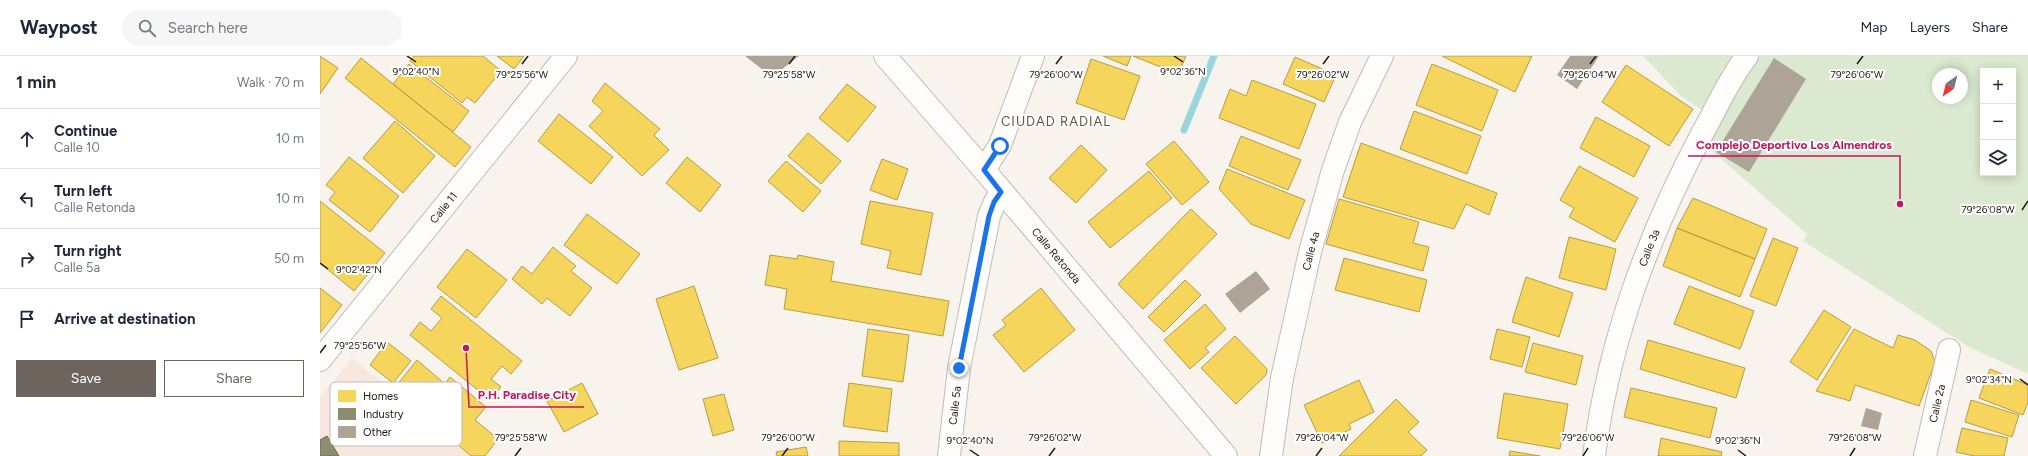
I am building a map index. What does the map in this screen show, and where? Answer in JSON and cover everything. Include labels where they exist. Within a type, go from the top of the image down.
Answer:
[{"type":"street","name":"Calle 11","points":[[320,360],[566,56]]},
{"type":"street","name":"Calle Retonda","points":[[885,56],[984,170],[1001,192],[1226,456]]},
{"type":"street","points":[[984,170],[1000,146],[1033,56]]},
{"type":"street","name":"Calle 4a","points":[[1271,456],[1282,378],[1310,252],[1333,170],[1350,122],[1382,56]]},
{"type":"street","name":"Calle 3a","points":[[1594,456],[1600,409],[1621,323],[1651,244],[1677,184],[1696,146],[1747,56]]},
{"type":"street","name":"Calle 5a","points":[[949,456],[959,368],[989,216],[994,202],[1001,192]]},
{"type":"street","name":"Calle 2a","points":[[1925,456],[1949,350]]},
{"type":"shaded area","points":[[352,358],[381,382],[333,382]]},
{"type":"shaded area","points":[[330,386],[330,446],[457,446],[469,456],[320,456],[320,398]]},
{"type":"green space","points":[[1643,56],[2028,56],[2028,374],[1969,347],[1803,241],[1807,234],[1712,151],[1702,110],[1682,97]]},
{"type":"building: Homes","points":[[320,56],[338,68],[320,94]]},
{"type":"building: Homes","points":[[414,56],[483,56],[501,71],[475,103],[467,97],[462,103],[410,61]]},
{"type":"building: Homes","points":[[497,56],[524,56],[514,69]]},
{"type":"building: Homes","points":[[1103,56],[1131,56],[1127,66]]},
{"type":"building: Homes","points":[[1133,56],[1186,56],[1178,74]]},
{"type":"building: Homes","points":[[1442,56],[1532,56],[1515,92]]},
{"type":"building: Homes","points":[[1295,57],[1336,75],[1324,102],[1283,84]]},
{"type":"building: Homes","points":[[361,58],[471,147],[455,167],[345,78]]},
{"type":"building: Homes","points":[[1091,59],[1140,76],[1124,120],[1076,103]]},
{"type":"building: Homes","points":[[409,64],[469,111],[453,132],[393,84]]},
{"type":"building: Homes","points":[[1432,64],[1498,90],[1482,131],[1416,105]]},
{"type":"building: Homes","points":[[1626,65],[1693,109],[1669,146],[1602,102]]},
{"type":"building: Homes","points":[[1252,80],[1316,104],[1299,149],[1219,118],[1230,89],[1246,96]]},
{"type":"building: Homes","points":[[605,83],[660,129],[654,135],[669,150],[642,176],[589,126],[603,111],[592,101]]},
{"type":"building: Homes","points":[[847,84],[876,107],[848,142],[819,118]]},
{"type":"building: Homes","points":[[1414,111],[1481,136],[1467,174],[1400,149]]},
{"type":"building: Homes","points":[[559,114],[613,157],[591,184],[538,141]]},
{"type":"building: Homes","points":[[1596,117],[1650,146],[1634,177],[1580,148]]},
{"type":"building: Homes","points":[[395,121],[435,156],[403,193],[363,158]]},
{"type":"building: Homes","points":[[808,133],[841,161],[821,184],[788,156]]},
{"type":"building: Homes","points":[[1241,136],[1301,160],[1288,190],[1229,166]]},
{"type":"building: Homes","points":[[1174,141],[1209,182],[1182,205],[1146,164]]},
{"type":"building: Homes","points":[[1361,143],[1497,193],[1489,215],[1466,204],[1454,229],[1343,197]]},
{"type":"building: Homes","points":[[1081,145],[1107,170],[1076,203],[1049,178]]},
{"type":"building: Homes","points":[[349,157],[399,196],[370,232],[329,200],[335,192],[326,185]]},
{"type":"building: Homes","points":[[687,157],[721,185],[700,212],[666,183]]},
{"type":"building: Homes","points":[[882,159],[908,169],[897,200],[870,190]]},
{"type":"building: Homes","points":[[786,161],[821,191],[803,212],[768,181]]},
{"type":"building: Homes","points":[[1579,166],[1638,198],[1615,242],[1569,217],[1574,208],[1560,200]]},
{"type":"building: Homes","points":[[1227,169],[1305,200],[1289,239],[1251,224],[1219,189]]},
{"type":"building: Homes","points":[[1149,171],[1172,198],[1110,248],[1088,222]]},
{"type":"building: Homes","points":[[1693,198],[1767,229],[1755,259],[1677,228]]},
{"type":"building: Homes","points":[[1339,199],[1419,222],[1413,243],[1429,247],[1423,271],[1326,244]]},
{"type":"building: Homes","points":[[320,201],[385,253],[354,291],[320,263]]},
{"type":"building: Homes","points":[[870,201],[933,213],[921,275],[887,268],[891,251],[861,244]]},
{"type":"building: Homes","points":[[1191,209],[1217,234],[1143,309],[1118,284]]},
{"type":"building: Homes","points":[[587,214],[640,254],[617,284],[564,245]]},
{"type":"building: Homes","points":[[1677,228],[1755,259],[1740,297],[1663,266]]},
{"type":"building: Homes","points":[[1569,237],[1616,249],[1606,290],[1559,278]]},
{"type":"building: Homes","points":[[1773,238],[1798,248],[1776,306],[1750,296]]},
{"type":"building: Homes","points":[[553,247],[576,266],[571,271],[592,288],[570,316],[547,298],[542,304],[512,279],[522,266],[532,274]]},
{"type":"building: Homes","points":[[467,249],[507,280],[476,318],[437,287]]},
{"type":"building: Homes","points":[[770,255],[797,259],[798,255],[834,262],[831,281],[949,301],[943,336],[784,309],[787,289],[765,285]]},
{"type":"building: Homes","points":[[1344,258],[1427,280],[1419,312],[1335,290]]},
{"type":"building: Homes","points":[[1526,277],[1573,293],[1559,337],[1512,322]]},
{"type":"building: Homes","points":[[1185,280],[1201,295],[1164,332],[1148,317]]},
{"type":"building: Homes","points":[[694,286],[718,358],[679,370],[656,299]]},
{"type":"building: Homes","points":[[1689,286],[1754,311],[1740,349],[1674,324]]},
{"type":"building: Homes","points":[[320,288],[342,305],[320,333]]},
{"type":"building: Homes","points":[[1041,288],[1075,330],[1024,372],[993,335],[1006,325],[1002,320]]},
{"type":"building: Homes","points":[[441,296],[522,361],[511,374],[502,366],[491,379],[501,387],[490,400],[410,335],[420,322],[431,331],[442,318],[431,309]]},
{"type":"building: Homes","points":[[1205,304],[1226,329],[1205,348],[1209,352],[1190,369],[1164,340]]},
{"type":"building: Homes","points":[[1824,310],[1851,327],[1817,380],[1790,362]]},
{"type":"building: Homes","points":[[868,329],[909,335],[903,382],[862,376]]},
{"type":"building: Homes","points":[[1497,329],[1530,337],[1522,367],[1490,359]]},
{"type":"building: Homes","points":[[1854,329],[1893,348],[1898,335],[1915,340],[1931,351],[1935,362],[1919,406],[1855,385],[1850,401],[1816,391]]},
{"type":"building: Homes","points":[[1235,336],[1267,369],[1266,375],[1236,404],[1201,368]]},
{"type":"building: Homes","points":[[1648,340],[1745,368],[1736,398],[1640,369]]},
{"type":"building: Homes","points":[[387,342],[411,361],[394,382],[392,382],[370,365]]},
{"type":"building: Homes","points":[[1533,343],[1583,356],[1576,385],[1525,372]]},
{"type":"building: Homes","points":[[417,360],[443,382],[399,382]]},
{"type":"building: Homes","points":[[1990,369],[2028,385],[2028,402],[2023,415],[1979,398]]},
{"type":"building: Homes","points":[[450,377],[456,382],[446,382]]},
{"type":"building: Homes","points":[[1359,380],[1374,412],[1349,424],[1351,429],[1322,443],[1304,405]]},
{"type":"building: Homes","points":[[582,383],[598,414],[564,432],[547,401]]},
{"type":"building: Homes","points":[[849,383],[892,389],[887,432],[843,426]]},
{"type":"building: Homes","points":[[462,387],[486,407],[475,420],[498,439],[485,456],[471,456],[459,446],[462,446]]},
{"type":"building: Homes","points":[[1631,388],[1717,408],[1710,438],[1624,417]]},
{"type":"building: Homes","points":[[1504,393],[1568,404],[1560,449],[1497,438]]},
{"type":"building: Homes","points":[[724,394],[734,430],[713,436],[703,399]]},
{"type":"building: Homes","points":[[1396,399],[1419,422],[1408,432],[1427,450],[1421,456],[1339,456]]},
{"type":"building: Homes","points":[[1971,400],[2019,415],[2012,437],[1965,422]]},
{"type":"building: Homes","points":[[1962,428],[2008,438],[2004,456],[1974,456],[1956,452]]},
{"type":"building: Homes","points":[[1661,438],[1722,452],[1721,456],[1658,456]]},
{"type":"building: Homes","points":[[839,441],[899,443],[899,456],[839,456]]},
{"type":"building: Homes","points":[[806,447],[808,456],[777,456],[776,452]]},
{"type":"building: Homes","points":[[1510,451],[1540,456],[1509,456]]},
{"type":"building: Industry","points":[[327,436],[330,441],[330,446],[333,446],[339,456],[320,456],[320,440]]},
{"type":"building: Other","points":[[745,56],[799,56],[772,77]]},
{"type":"building: Other","points":[[1570,56],[1599,56],[1577,89],[1557,75]]},
{"type":"building: Other","points":[[1774,58],[1806,79],[1749,172],[1716,152]]},
{"type":"building: Other","points":[[1256,271],[1270,289],[1240,313],[1225,294]]},
{"type":"building: Other","points":[[1866,408],[1882,413],[1878,430],[1861,426]]},
{"type":"waterway","points":[[1184,130],[1214,56]]},
{"type":"place","name":"Complejo Deportivo Los Almendros","points":[[1900,204]]},
{"type":"place","name":"P.H. Paradise City","points":[[466,348]]},
{"type":"district","name":"CIUDAD RADIAL","points":[[1056,121]]},
{"type":"route","points":[[959,368],[989,216],[994,202],[1001,192],[984,170],[993,160],[1000,146]]}]
